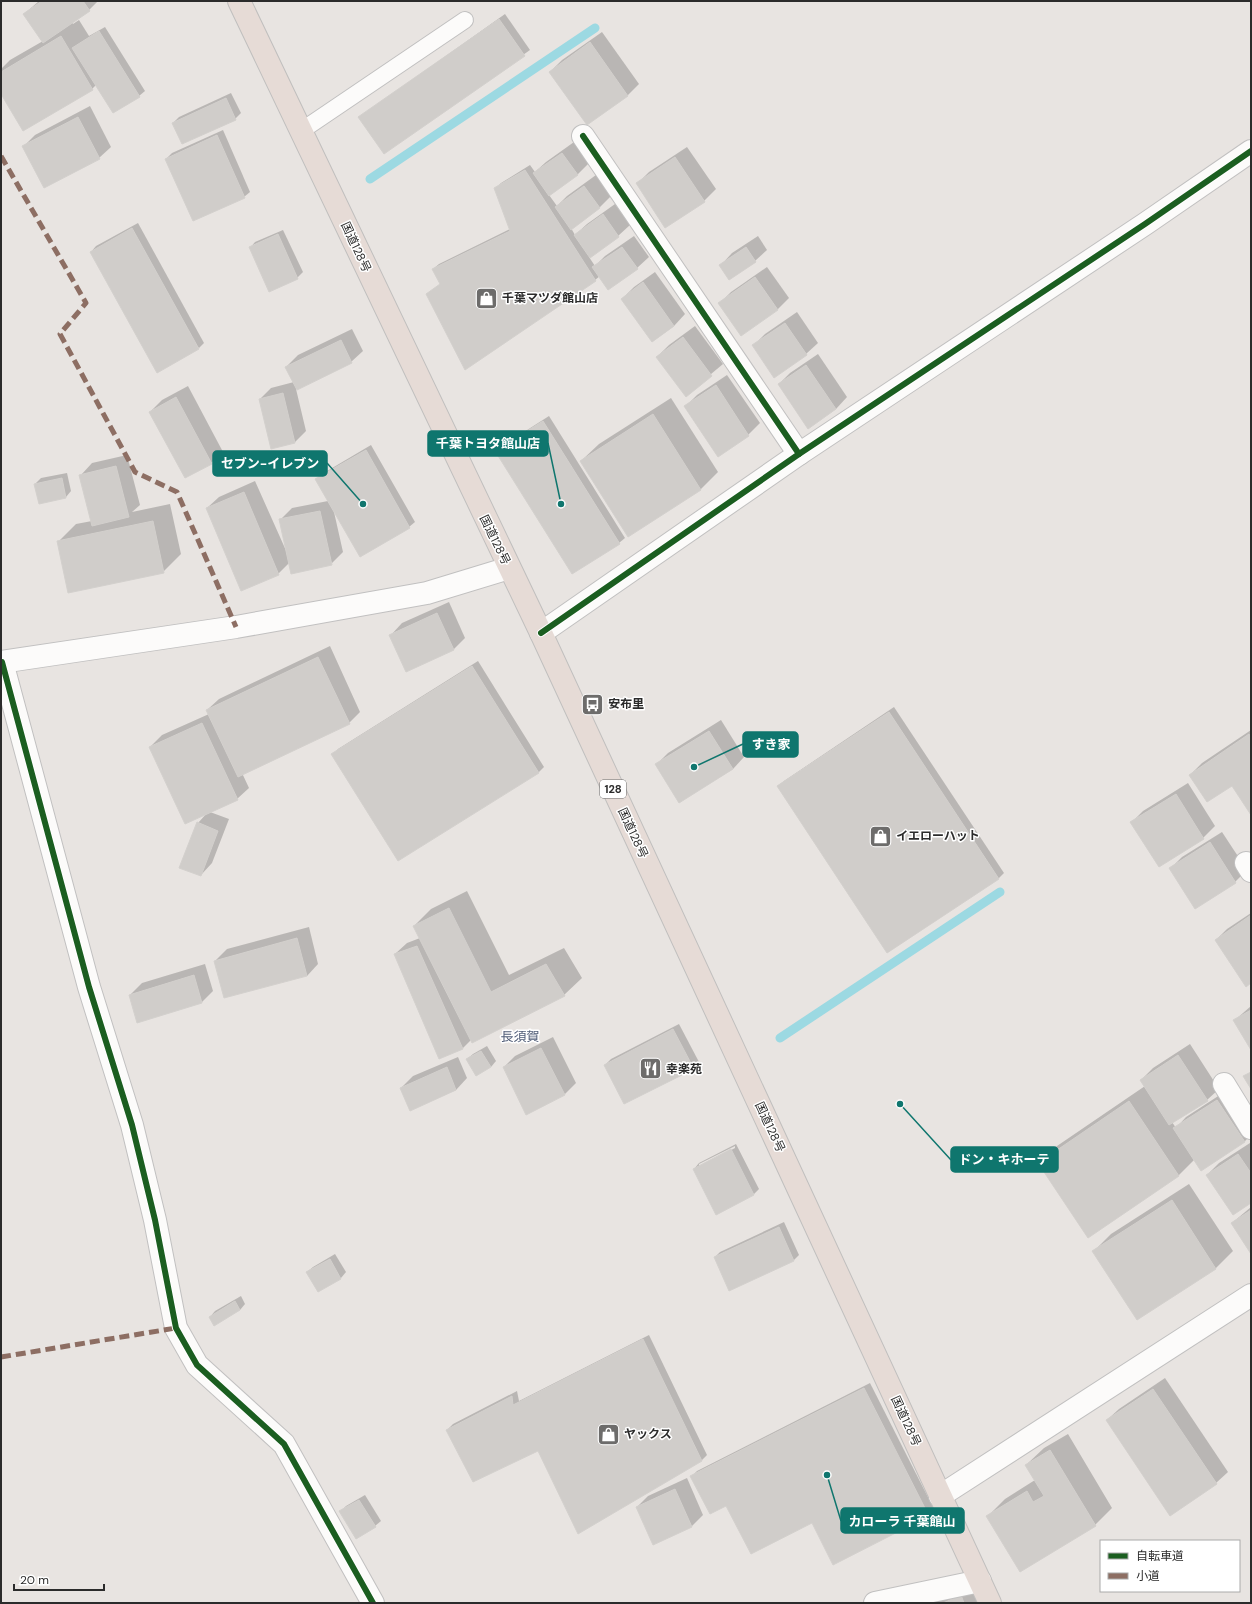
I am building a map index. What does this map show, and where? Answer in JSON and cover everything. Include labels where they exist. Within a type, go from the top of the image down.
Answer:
[{"type":"highway","name":"国道128号","points":[[239,1],[540,633],[990,1603]]},
{"type":"street","points":[[583,136],[799,454]]},
{"type":"street","points":[[540,633],[799,454],[1139,228],[1251,151]]},
{"type":"street","points":[[373,1603],[284,1444],[197,1365],[176,1328],[155,1220],[132,1125],[89,987],[2,662],[236,627],[427,593],[509,568]]},
{"type":"street","points":[[1224,1084],[1251,1128]]},
{"type":"street","points":[[940,1496],[1251,1296]]},
{"type":"street","points":[[875,1603],[980,1581]]},
{"type":"lane","points":[[301,131],[465,20]]},
{"type":"building","points":[[42,1],[83,1],[90,11],[43,43],[23,14]]},
{"type":"building","points":[[499,19],[525,56],[384,154],[358,117]]},
{"type":"building","points":[[99,31],[140,97],[113,113],[72,48]]},
{"type":"building","points":[[61,36],[93,90],[23,131],[1,94],[1,72]]},
{"type":"building","points":[[590,42],[628,96],[587,125],[549,72]]},
{"type":"building","points":[[226,98],[236,120],[182,144],[172,123]]},
{"type":"building","points":[[78,117],[100,159],[44,188],[22,146]]},
{"type":"building","points":[[217,135],[245,198],[193,221],[165,159]]},
{"type":"building","points":[[562,153],[578,175],[549,196],[533,173]]},
{"type":"building","points":[[675,157],[705,202],[665,228],[636,183]]},
{"type":"building","points":[[525,170],[596,281],[465,370],[426,294],[440,284],[432,269],[510,231],[494,188]]},
{"type":"building","points":[[584,186],[600,208],[571,230],[555,207]]},
{"type":"building","points":[[603,214],[619,237],[590,258],[574,235]]},
{"type":"building","points":[[132,228],[199,349],[157,373],[90,252]]},
{"type":"building","points":[[278,234],[298,279],[269,292],[249,247]]},
{"type":"building","points":[[622,247],[638,269],[608,290],[592,267]]},
{"type":"building","points":[[746,247],[756,262],[729,280],[719,265]]},
{"type":"building","points":[[755,277],[778,310],[741,336],[718,303]]},
{"type":"building","points":[[643,282],[674,326],[652,342],[621,299]]},
{"type":"building","points":[[785,323],[807,355],[774,378],[752,345]]},
{"type":"building","points":[[683,337],[712,376],[686,397],[656,357]]},
{"type":"building","points":[[341,340],[352,363],[297,390],[285,367]]},
{"type":"building","points":[[806,365],[836,409],[808,429],[778,384]]},
{"type":"building","points":[[716,385],[749,436],[718,457],[684,406]]},
{"type":"building","points":[[283,393],[295,443],[271,449],[259,399]]},
{"type":"building","points":[[176,397],[212,464],[185,478],[149,412]]},
{"type":"building","points":[[653,414],[701,490],[628,537],[580,461]]},
{"type":"building","points":[[543,421],[620,544],[572,574],[495,451]]},
{"type":"building","points":[[366,450],[410,528],[360,557],[315,479]]},
{"type":"building","points":[[116,466],[129,517],[92,526],[79,475]]},
{"type":"building","points":[[62,478],[66,498],[39,504],[34,484]]},
{"type":"building","points":[[244,492],[279,575],[241,591],[206,508]]},
{"type":"building","points":[[320,511],[332,565],[291,574],[279,519]]},
{"type":"building","points":[[153,521],[164,573],[68,593],[57,541]]},
{"type":"building","points":[[437,613],[454,650],[406,672],[389,635]]},
{"type":"building","points":[[318,657],[350,724],[238,777],[206,710]]},
{"type":"building","points":[[472,666],[539,773],[398,861],[331,754]]},
{"type":"building","points":[[889,712],[999,879],[887,953],[777,786]]},
{"type":"building","points":[[202,723],[238,800],[185,824],[149,747]]},
{"type":"building","points":[[709,731],[733,769],[679,803],[655,764]]},
{"type":"building","points":[[1249,734],[1251,738],[1251,815],[1232,786],[1207,802],[1189,775]]},
{"type":"building","points":[[1176,794],[1204,839],[1159,867],[1130,822]]},
{"type":"building","points":[[197,822],[218,831],[201,876],[179,868]]},
{"type":"building","points":[[1210,842],[1236,883],[1195,909],[1169,868]]},
{"type":"building","points":[[449,908],[491,992],[546,964],[565,996],[472,1043],[413,926]]},
{"type":"building","points":[[1251,915],[1251,983],[1246,987],[1215,940]]},
{"type":"building","points":[[297,938],[307,976],[224,998],[214,961]]},
{"type":"building","points":[[417,946],[463,1049],[439,1059],[394,954]]},
{"type":"building","points":[[194,975],[202,1003],[137,1023],[129,995]]},
{"type":"building","points":[[1251,1010],[1251,1050],[1233,1020]]},
{"type":"building","points":[[673,1029],[694,1069],[624,1104],[604,1065]]},
{"type":"building","points":[[541,1048],[565,1095],[526,1115],[503,1067]]},
{"type":"building","points":[[481,1051],[491,1067],[476,1076],[466,1059]]},
{"type":"building","points":[[1178,1055],[1208,1101],[1169,1125],[1140,1080]]},
{"type":"building","points":[[447,1067],[456,1090],[410,1111],[400,1088]]},
{"type":"building","points":[[1251,1072],[1251,1089],[1243,1076]]},
{"type":"building","points":[[1217,1100],[1245,1142],[1201,1171],[1173,1128]]},
{"type":"building","points":[[1129,1101],[1179,1176],[1088,1238],[1038,1163]]},
{"type":"building","points":[[731,1149],[754,1195],[716,1215],[693,1169]]},
{"type":"building","points":[[1238,1154],[1251,1173],[1251,1203],[1233,1215],[1206,1175]]},
{"type":"building","points":[[1172,1200],[1216,1269],[1137,1320],[1092,1251]]},
{"type":"building","points":[[1251,1210],[1251,1254],[1231,1223]]},
{"type":"building","points":[[779,1227],[794,1261],[729,1291],[714,1257]]},
{"type":"building","points":[[330,1259],[341,1279],[318,1292],[306,1272]]},
{"type":"building","points":[[235,1301],[240,1310],[214,1326],[209,1317]]},
{"type":"building","points":[[643,1339],[702,1461],[578,1534],[538,1451],[473,1482],[446,1430],[512,1396],[513,1405]]},
{"type":"building","points":[[864,1388],[929,1516],[833,1565],[812,1523],[751,1554],[726,1506],[710,1514],[690,1476]]},
{"type":"building","points":[[1153,1389],[1217,1484],[1170,1516],[1106,1420]]},
{"type":"building","points":[[1050,1450],[1096,1526],[1020,1572],[986,1516],[1027,1491],[1033,1502],[1044,1496],[1025,1465]]},
{"type":"building","points":[[675,1489],[692,1527],[653,1545],[636,1507]]},
{"type":"building","points":[[359,1500],[376,1527],[356,1539],[339,1511]]},
{"type":"building","points":[[961,1595],[964,1603],[943,1603]]},
{"type":"waterway","points":[[370,179],[595,28]]},
{"type":"waterway","points":[[780,1038],[1000,892]]},
{"type":"marked path","points":[[1,156],[86,303],[60,334],[135,472],[177,492],[236,627]]},
{"type":"marked path","points":[[1,1357],[176,1328]]},
{"type":"cycle path","points":[[583,136],[799,454]]},
{"type":"cycle path","points":[[541,633],[799,454],[1145,224],[1251,151]]},
{"type":"cycle path","points":[[2,662],[89,987],[132,1125],[155,1220],[176,1328],[197,1365],[284,1444],[373,1603]]},
{"type":"place","name":"千葉マツダ館山店","points":[[486,298]]},
{"type":"place","name":"セブン-イレブン","points":[[363,504]]},
{"type":"place","name":"千葉トヨタ館山店","points":[[561,504]]},
{"type":"place","name":"安布里","points":[[592,704]]},
{"type":"place","name":"すき家","points":[[694,767]]},
{"type":"place","name":"イエローハット","points":[[880,836]]},
{"type":"place","name":"幸楽苑","points":[[651,1069]]},
{"type":"place","name":"ドン・キホーテ","points":[[900,1104]]},
{"type":"place","name":"ヤックス","points":[[609,1434]]},
{"type":"place","name":"カローラ 千葉館山","points":[[827,1475]]},
{"type":"district","name":"長須賀","points":[[520,1036]]}]
